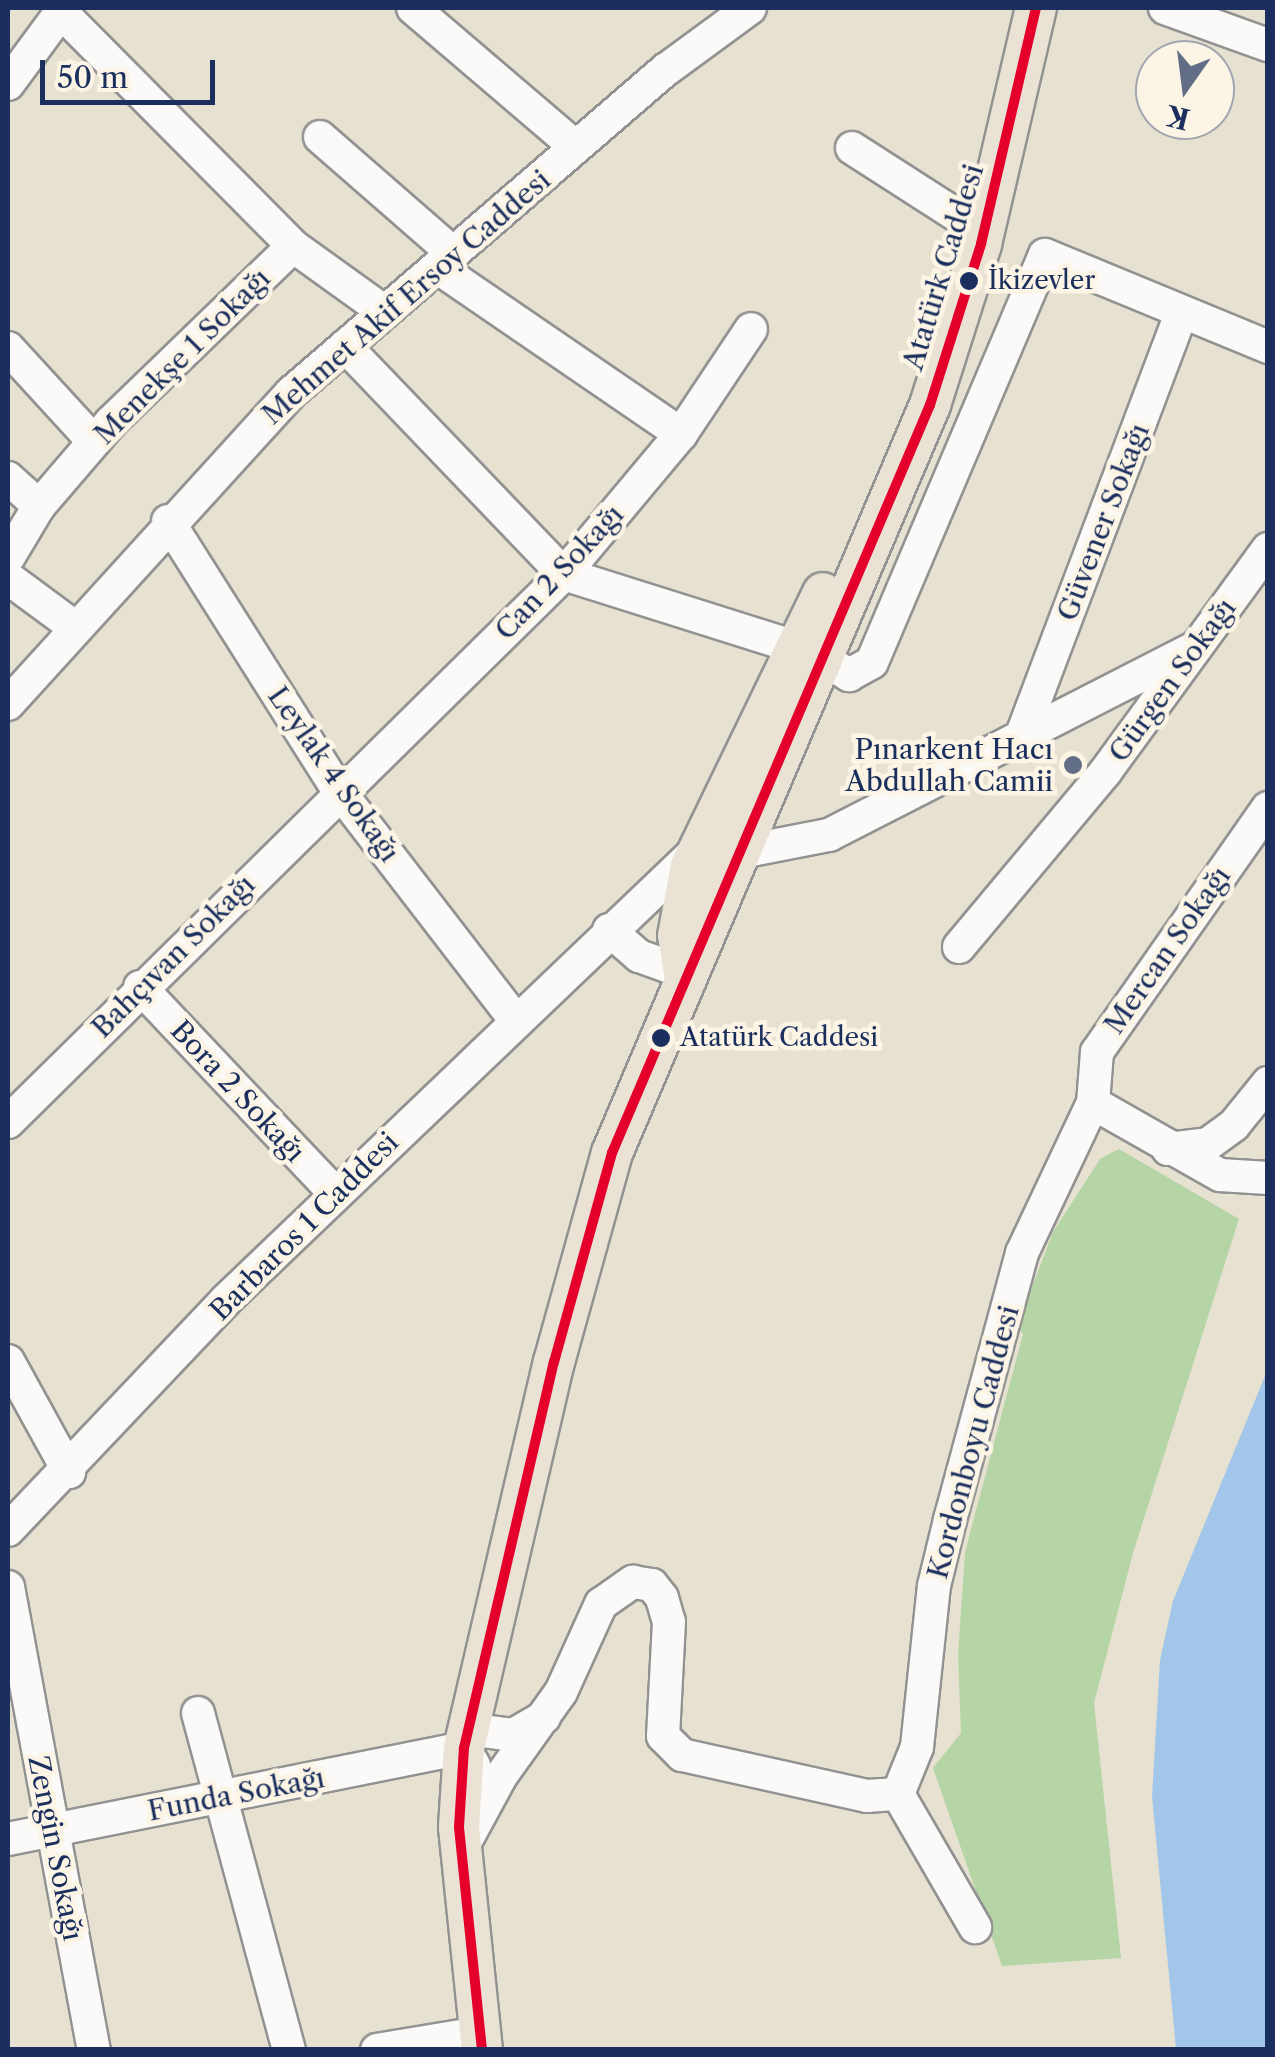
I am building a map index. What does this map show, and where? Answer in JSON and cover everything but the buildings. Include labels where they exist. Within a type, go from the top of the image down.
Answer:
[{"type":"main road","name":"Atatürk Caddesi","points":[[811,654],[888,440],[961,218],[1014,8]]},
{"type":"main road","name":"Atatürk Caddesi","points":[[684,972],[703,942],[718,850],[930,405],[980,244],[1036,8]]},
{"type":"main road","points":[[481,2041],[461,1851],[466,1738],[612,1153],[684,972]]},
{"type":"street","points":[[413,8],[576,147]]},
{"type":"street","points":[[1166,8],[1268,46]]},
{"type":"street","points":[[8,84],[62,10],[293,246]]},
{"type":"street","name":"Mehmet Akif Ersoy Caddesi","points":[[8,704],[72,626],[168,521],[344,346],[740,10]]},
{"type":"street","points":[[320,136],[445,260],[680,434]]},
{"type":"street","points":[[852,148],[961,218]]},
{"type":"street","name":"Menekşe 1 Sokağı","points":[[8,558],[39,506],[94,442],[293,246],[385,312]]},
{"type":"street","points":[[344,346],[564,574],[811,654],[848,675],[872,662],[1045,255],[1268,347]]},
{"type":"street","name":"Güvener Sokağı","points":[[1023,732],[1182,312]]},
{"type":"street","name":"Can 2 Sokağı","points":[[339,791],[564,574],[680,434],[751,329]]},
{"type":"street","points":[[8,348],[94,442]]},
{"type":"street","points":[[8,478],[39,506]]},
{"type":"street","name":"Leylak 4 Sokağı","points":[[168,521],[339,791],[514,1018]]},
{"type":"street","name":"Gürgen Sokağı","points":[[959,947],[1106,771],[1268,549]]},
{"type":"street","points":[[8,578],[72,626]]},
{"type":"street","points":[[718,850],[775,850],[829,835],[1023,732],[1196,648]]},
{"type":"street","name":"Bahçıvan Sokağı","points":[[8,1122],[339,791]]},
{"type":"street","name":"Mercan Sokağı","points":[[1093,1102],[1097,1052],[1268,808]]},
{"type":"street","name":"Barbaros 1 Caddesi","points":[[8,1530],[69,1472],[226,1300],[514,1018],[609,930],[718,850]]},
{"type":"street","points":[[609,930],[639,956],[670,1009]]},
{"type":"street","points":[[639,956],[684,972]]},
{"type":"street","name":"Bora 2 Sokağı","points":[[140,987],[336,1194]]},
{"type":"street","points":[[1168,1149],[1208,1144],[1234,1124],[1268,1083]]},
{"type":"street","points":[[1093,1102],[1220,1176],[1268,1177]]},
{"type":"street","name":"Kordonboyu Caddesi","points":[[898,1794],[917,1747],[934,1586],[1022,1253],[1093,1102]]},
{"type":"street","points":[[1234,1124],[1242,1152],[1268,1177]]},
{"type":"street","points":[[8,1361],[69,1472]]},
{"type":"street","points":[[461,1851],[501,1776],[544,1717],[601,1604],[616,1588],[652,1585],[669,1622],[663,1736],[682,1754],[867,1796],[898,1794],[976,1927]]},
{"type":"street","name":"Zengin Sokağı","points":[[8,1587],[94,2050]]},
{"type":"street","points":[[198,1713],[217,1798],[289,2050]]},
{"type":"street","name":"Funda Sokağı","points":[[8,1839],[217,1798],[466,1738],[514,1735],[544,1717]]},
{"type":"street","points":[[466,1738],[478,1770],[501,1776]]},
{"type":"street","points":[[378,2050],[481,2041]]},
{"type":"green space","points":[[1119,1149],[1239,1219],[1133,1553],[1094,1703],[1121,1958],[1002,1966],[933,1768],[961,1733],[958,1654],[965,1552],[1023,1334],[1017,1327],[1053,1232],[1100,1159]]},
{"type":"water","points":[[1267,1371],[1267,2049],[1176,2049],[1152,1797],[1160,1660],[1173,1601]]},
{"type":"transit line","points":[[482,2050],[459,1827],[464,1748],[554,1362],[612,1153],[930,405],[981,244],[1036,8]]},
{"type":"place","name":"İkizevler","points":[[969,281]]},
{"type":"place","name":"Pınarkent Hacı Abdullah Camii","points":[[1073,765]]},
{"type":"place","name":"Atatürk Caddesi","points":[[661,1038]]}]
